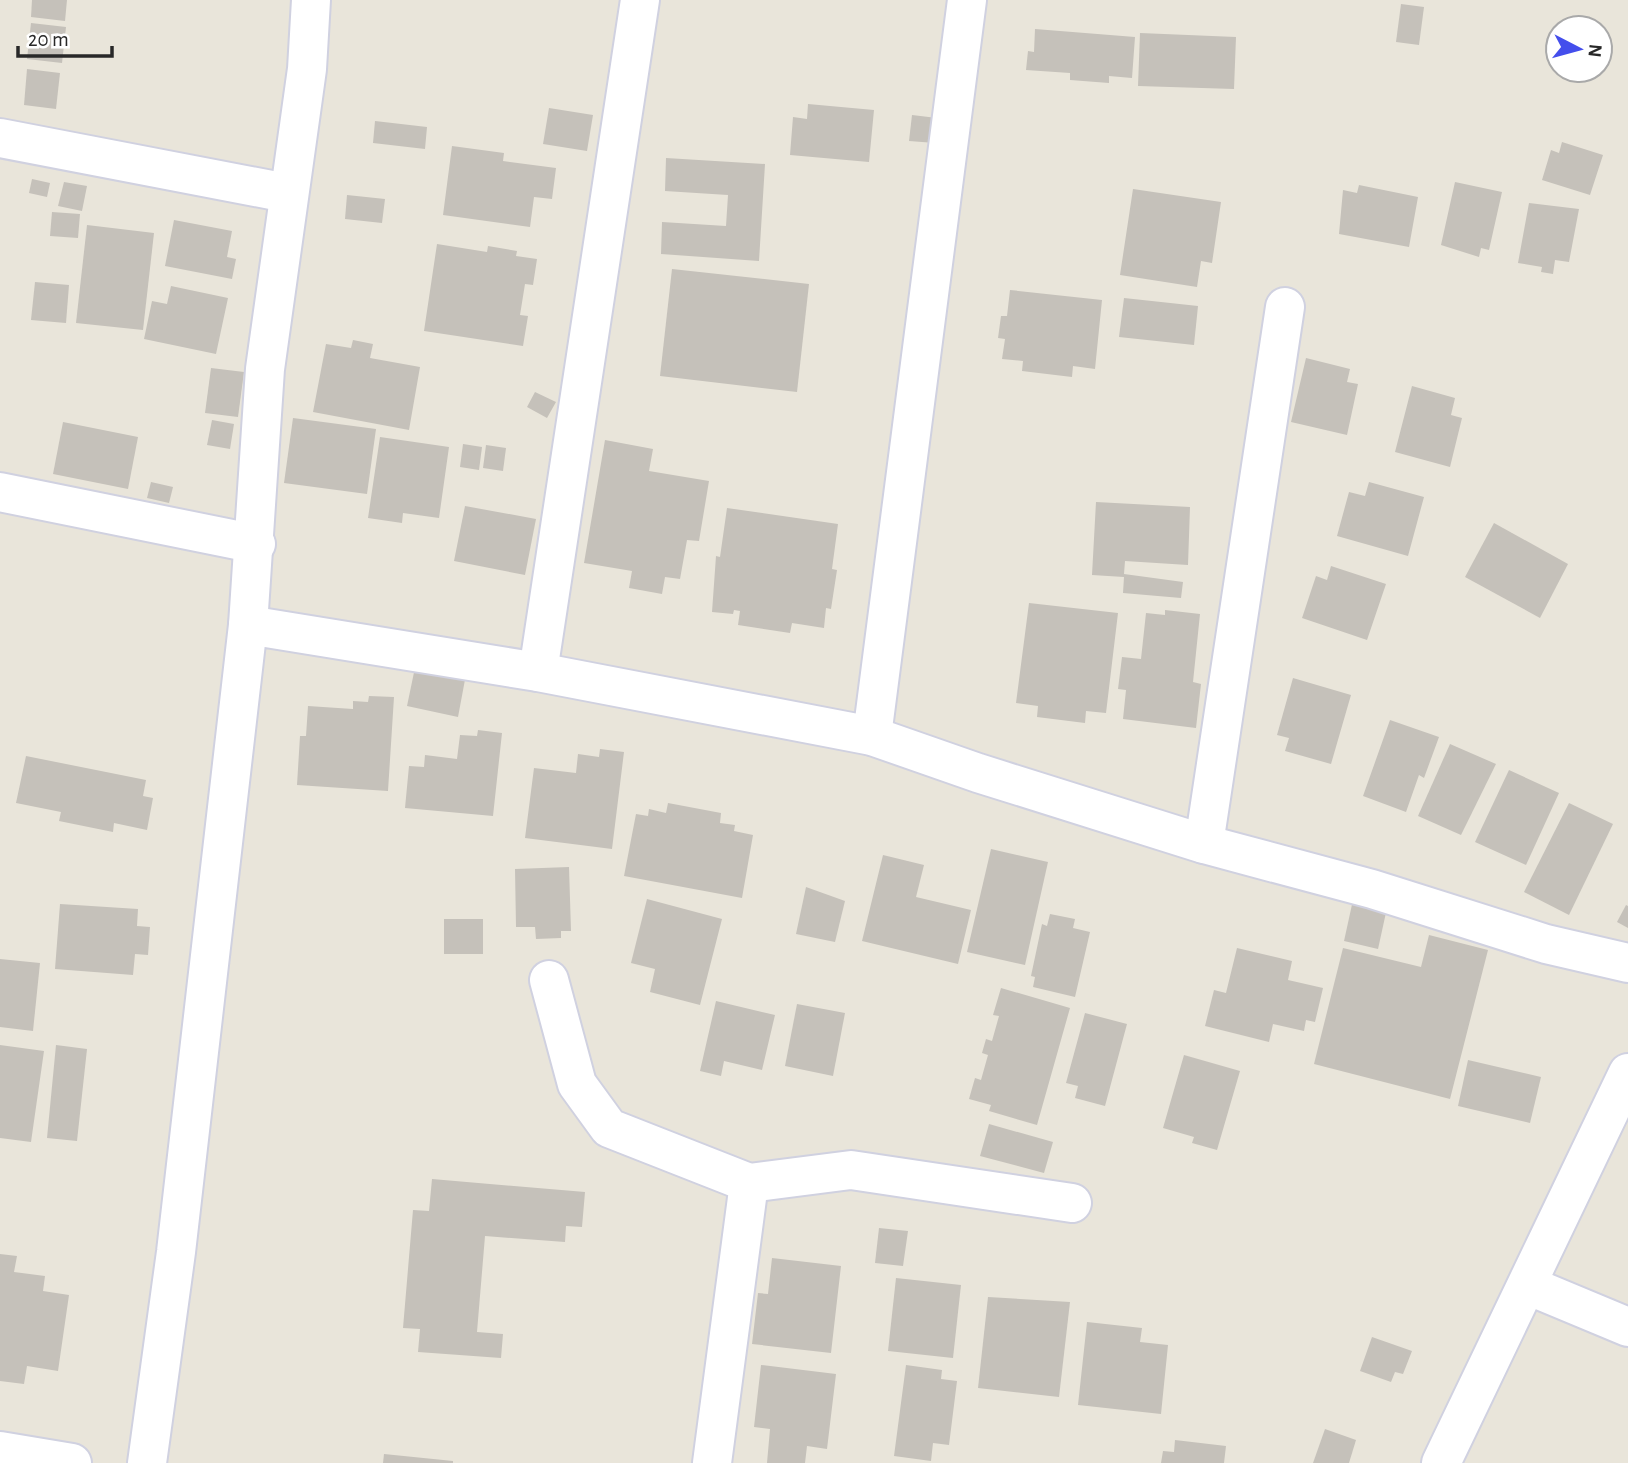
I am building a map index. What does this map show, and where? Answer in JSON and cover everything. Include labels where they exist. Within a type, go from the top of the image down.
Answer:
[{"type":"street","points":[[147,1463],[178,1238],[248,625],[256,544],[265,369],[287,193],[307,69],[311,0]]},
{"type":"street","points":[[538,672],[640,0]]},
{"type":"street","points":[[872,736],[967,0]]},
{"type":"street","points":[[0,138],[287,193]]},
{"type":"street","points":[[1204,844],[1285,307]]},
{"type":"street","points":[[0,492],[256,544]]},
{"type":"street","points":[[248,625],[538,672],[872,736],[978,773],[1204,844],[1372,889],[1546,944],[1628,963]]},
{"type":"street","points":[[550,980],[577,1084],[610,1128],[749,1184],[850,1170],[1072,1203]]},
{"type":"street","points":[[1441,1463],[1628,1073]]},
{"type":"street","points":[[712,1463],[749,1184]]},
{"type":"street","points":[[1527,1285],[1628,1327]]},
{"type":"street","points":[[0,1451],[72,1463]]},
{"type":"building","points":[[32,0],[67,0],[65,21],[31,17]]},
{"type":"building","points":[[1401,4],[1424,7],[1419,45],[1396,42]]},
{"type":"building","points":[[31,23],[66,27],[62,63],[27,59]]},
{"type":"building","points":[[1035,29],[1135,37],[1132,78],[1109,76],[1109,83],[1070,80],[1070,73],[1026,70],[1028,51],[1034,52]]},
{"type":"building","points":[[1140,33],[1236,37],[1234,89],[1138,86]]},
{"type":"building","points":[[27,69],[60,73],[56,109],[24,105]]},
{"type":"building","points":[[808,104],[874,110],[869,162],[790,155],[793,117],[807,119]]},
{"type":"building","points":[[549,108],[593,115],[587,151],[543,144]]},
{"type":"building","points":[[912,115],[937,118],[935,143],[909,141]]},
{"type":"building","points":[[375,121],[427,127],[425,149],[373,143]]},
{"type":"building","points":[[1562,142],[1603,155],[1590,195],[1542,180],[1551,150],[1559,153]]},
{"type":"building","points":[[452,146],[504,153],[503,161],[556,168],[552,199],[534,197],[530,227],[443,215]]},
{"type":"building","points":[[666,158],[765,164],[759,261],[661,254],[662,222],[726,226],[728,195],[665,191]]},
{"type":"building","points":[[32,179],[50,183],[47,197],[29,193]]},
{"type":"building","points":[[64,182],[87,186],[82,211],[58,206]]},
{"type":"building","points":[[1455,182],[1502,192],[1489,250],[1481,248],[1479,257],[1441,245]]},
{"type":"building","points":[[1359,185],[1418,197],[1409,247],[1339,234],[1343,190],[1357,193]]},
{"type":"building","points":[[1133,189],[1221,202],[1212,263],[1201,261],[1197,287],[1120,275]]},
{"type":"building","points":[[347,195],[385,199],[382,223],[345,219]]},
{"type":"building","points":[[1529,203],[1579,209],[1569,262],[1555,260],[1553,274],[1541,272],[1542,267],[1518,263]]},
{"type":"building","points":[[52,212],[80,214],[78,238],[50,236]]},
{"type":"building","points":[[174,220],[232,231],[227,257],[236,259],[232,279],[165,266]]},
{"type":"building","points":[[87,225],[154,233],[143,330],[76,323]]},
{"type":"building","points":[[437,244],[487,252],[488,246],[517,251],[516,256],[537,259],[533,285],[525,284],[520,315],[528,316],[523,346],[424,331]]},
{"type":"building","points":[[672,269],[809,284],[797,392],[660,376]]},
{"type":"building","points":[[35,282],[69,285],[66,323],[31,320]]},
{"type":"building","points":[[171,286],[228,298],[216,354],[144,339],[152,301],[167,304]]},
{"type":"building","points":[[1010,290],[1102,300],[1095,369],[1073,366],[1072,377],[1022,371],[1023,361],[1002,359],[1005,339],[998,338],[1001,316],[1007,316]]},
{"type":"building","points":[[1124,298],[1198,306],[1194,345],[1119,337]]},
{"type":"building","points":[[353,340],[373,344],[370,358],[420,367],[409,430],[313,412],[326,344],[351,348]]},
{"type":"building","points":[[1306,358],[1350,369],[1347,382],[1358,384],[1347,435],[1291,422]]},
{"type":"building","points":[[211,368],[244,372],[238,417],[205,413]]},
{"type":"building","points":[[1412,386],[1455,398],[1451,415],[1462,418],[1450,467],[1395,452]]},
{"type":"building","points":[[535,392],[556,402],[547,418],[527,407]]},
{"type":"building","points":[[293,418],[376,429],[367,494],[284,483]]},
{"type":"building","points":[[212,420],[234,424],[230,449],[207,445]]},
{"type":"building","points":[[63,422],[138,437],[128,489],[53,474]]},
{"type":"building","points":[[380,437],[449,447],[439,518],[403,513],[402,523],[368,518]]},
{"type":"building","points":[[605,440],[653,449],[649,471],[709,481],[699,541],[687,540],[680,579],[665,577],[662,594],[629,588],[632,571],[584,563]]},
{"type":"building","points":[[463,444],[482,447],[479,470],[460,467]]},
{"type":"building","points":[[486,445],[506,448],[503,471],[483,468]]},
{"type":"building","points":[[151,482],[173,487],[169,503],[147,498]]},
{"type":"building","points":[[1369,482],[1424,497],[1408,556],[1337,536],[1349,492],[1365,496]]},
{"type":"building","points":[[1096,502],[1190,507],[1188,565],[1125,561],[1124,574],[1183,582],[1181,598],[1123,593],[1124,577],[1092,575]]},
{"type":"building","points":[[465,506],[536,519],[525,575],[454,561]]},
{"type":"building","points":[[727,508],[838,524],[832,569],[837,570],[831,609],[826,608],[824,628],[792,623],[790,633],[738,625],[740,611],[734,610],[733,614],[712,612],[716,556],[720,557]]},
{"type":"building","points":[[1494,523],[1568,564],[1540,618],[1465,577]]},
{"type":"building","points":[[1331,566],[1386,584],[1367,640],[1302,618],[1316,576],[1327,580]]},
{"type":"building","points":[[1029,603],[1118,613],[1106,713],[1086,711],[1085,723],[1037,717],[1038,706],[1016,703]]},
{"type":"building","points":[[1165,610],[1200,614],[1193,682],[1201,684],[1196,728],[1123,719],[1126,690],[1118,689],[1122,657],[1141,659],[1146,613],[1165,615]]},
{"type":"building","points":[[417,658],[467,669],[458,717],[407,706]]},
{"type":"building","points":[[1293,678],[1351,695],[1331,764],[1285,751],[1289,738],[1277,735]]},
{"type":"building","points":[[369,696],[394,697],[388,791],[297,785],[300,736],[306,736],[308,706],[353,709],[353,701],[368,702]]},
{"type":"building","points":[[1390,720],[1439,737],[1424,778],[1419,775],[1406,812],[1363,796]]},
{"type":"building","points":[[478,730],[502,733],[493,816],[405,808],[409,766],[424,767],[425,755],[457,759],[460,735],[477,736]]},
{"type":"building","points":[[1450,744],[1496,764],[1461,835],[1418,816]]},
{"type":"building","points":[[600,749],[624,752],[612,849],[525,838],[534,768],[576,773],[578,754],[599,757]]},
{"type":"building","points":[[26,756],[146,780],[143,796],[153,798],[147,830],[114,823],[113,832],[59,821],[61,812],[16,803]]},
{"type":"building","points":[[1509,770],[1559,793],[1526,865],[1475,842]]},
{"type":"building","points":[[668,803],[721,813],[720,823],[735,825],[734,831],[753,835],[742,898],[624,876],[636,814],[648,816],[649,809],[666,813]]},
{"type":"building","points":[[1569,803],[1613,824],[1569,915],[1524,892]]},
{"type":"building","points":[[991,849],[1048,862],[1025,965],[967,952]]},
{"type":"building","points":[[883,855],[924,865],[916,897],[971,910],[958,964],[862,941]]},
{"type":"building","points":[[569,867],[571,931],[561,931],[561,938],[536,939],[535,927],[516,927],[515,869]]},
{"type":"building","points":[[806,887],[845,901],[835,942],[796,934]]},
{"type":"building","points":[[647,899],[722,919],[700,1005],[650,992],[655,969],[631,963]]},
{"type":"building","points":[[1353,900],[1387,908],[1378,949],[1344,941]]},
{"type":"building","points":[[60,904],[138,909],[137,926],[150,927],[148,955],[135,954],[133,975],[55,969]]},
{"type":"building","points":[[1626,905],[1628,906],[1628,928],[1617,922]]},
{"type":"building","points":[[1050,914],[1075,919],[1073,928],[1090,932],[1075,997],[1033,987],[1035,977],[1031,976],[1042,924],[1047,926]]},
{"type":"building","points":[[444,919],[483,919],[483,954],[444,954]]},
{"type":"building","points":[[1429,935],[1488,950],[1450,1099],[1314,1064],[1343,948],[1421,967]]},
{"type":"building","points":[[1237,948],[1292,961],[1288,980],[1323,988],[1315,1022],[1306,1020],[1304,1031],[1273,1024],[1269,1042],[1205,1026],[1214,990],[1226,993]]},
{"type":"building","points":[[0,959],[40,963],[33,1031],[0,1027]]},
{"type":"building","points":[[1001,988],[1070,1008],[1037,1125],[989,1111],[991,1105],[969,1099],[975,1078],[981,1080],[988,1055],[982,1053],[986,1039],[992,1041],[999,1016],[993,1015]]},
{"type":"building","points":[[716,1001],[775,1015],[762,1070],[724,1061],[721,1076],[700,1071]]},
{"type":"building","points":[[797,1004],[845,1013],[833,1076],[785,1066]]},
{"type":"building","points":[[1085,1013],[1127,1024],[1105,1106],[1075,1098],[1078,1086],[1066,1083]]},
{"type":"building","points":[[0,1045],[44,1051],[31,1142],[0,1138]]},
{"type":"building","points":[[56,1045],[87,1049],[77,1141],[47,1138]]},
{"type":"building","points":[[1184,1055],[1240,1071],[1217,1150],[1192,1143],[1194,1137],[1163,1128]]},
{"type":"building","points":[[1468,1060],[1541,1077],[1530,1123],[1458,1106]]},
{"type":"building","points":[[989,1124],[1053,1142],[1044,1173],[980,1156]]},
{"type":"building","points":[[432,1179],[585,1192],[582,1227],[566,1226],[565,1242],[485,1236],[477,1332],[503,1334],[501,1358],[418,1352],[420,1329],[403,1328],[413,1210],[429,1211]]},
{"type":"building","points":[[879,1228],[908,1231],[903,1266],[875,1263]]},
{"type":"building","points":[[0,1254],[17,1256],[14,1272],[45,1276],[43,1291],[69,1295],[58,1371],[27,1366],[24,1384],[0,1381]]},
{"type":"building","points":[[772,1258],[841,1266],[831,1353],[752,1344],[758,1293],[768,1294]]},
{"type":"building","points":[[896,1278],[961,1285],[953,1358],[888,1351]]},
{"type":"building","points":[[988,1297],[1070,1302],[1059,1397],[978,1388]]},
{"type":"building","points":[[1087,1322],[1142,1328],[1140,1342],[1168,1345],[1161,1414],[1078,1405]]},
{"type":"building","points":[[1372,1337],[1412,1351],[1403,1374],[1395,1372],[1391,1382],[1360,1371]]},
{"type":"building","points":[[761,1365],[836,1374],[827,1449],[807,1446],[805,1463],[767,1463],[770,1429],[754,1427]]},
{"type":"building","points":[[906,1365],[942,1370],[941,1379],[957,1381],[949,1445],[933,1443],[931,1461],[894,1456]]},
{"type":"building","points":[[1325,1429],[1356,1440],[1349,1463],[1313,1463]]},
{"type":"building","points":[[1175,1440],[1226,1446],[1224,1463],[1161,1463],[1163,1451],[1174,1452]]},
{"type":"building","points":[[384,1454],[453,1461],[453,1463],[383,1463]]}]
